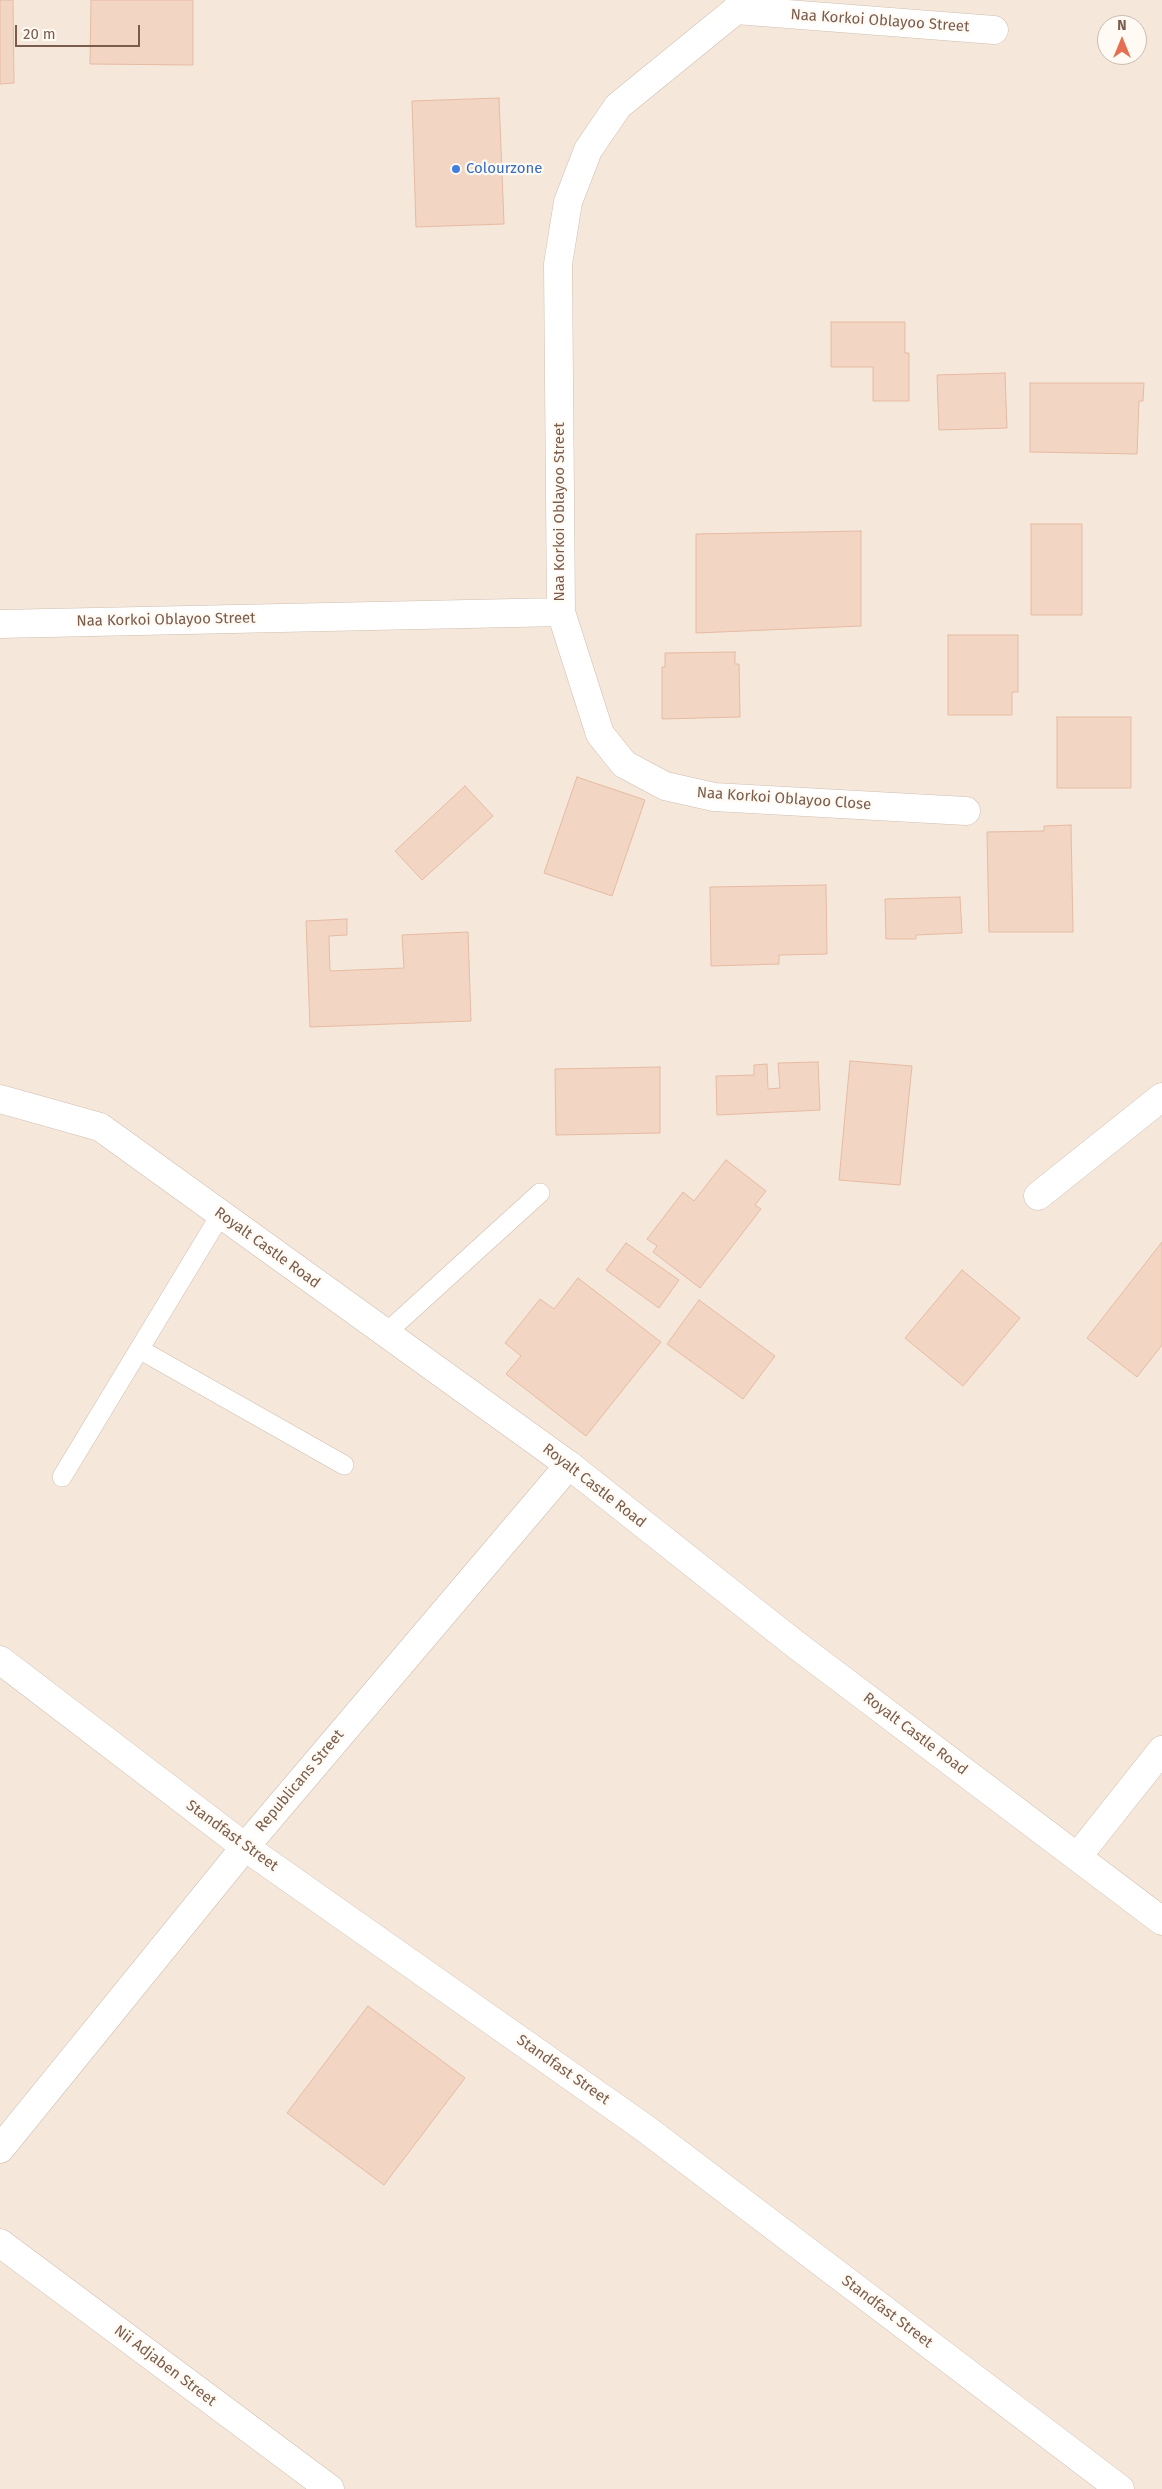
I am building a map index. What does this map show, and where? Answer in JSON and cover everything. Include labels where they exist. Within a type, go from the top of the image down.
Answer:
[{"type":"street","name":"Naa Korkoi Oblayoo Street","points":[[0,624],[561,612],[558,264],[568,202],[588,150],[618,106],[739,5],[994,30]]},
{"type":"street","name":"Naa Korkoi Oblayoo Close","points":[[561,612],[600,734],[624,764],[664,786],[714,797],[966,811]]},
{"type":"street","points":[[1038,1196],[1162,1097]]},
{"type":"street","name":"Royalt Castle Road","points":[[0,1099],[100,1127],[569,1465],[795,1644],[1162,1921]]},
{"type":"street","name":"Republicans Street","points":[[0,2150],[245,1847],[569,1465]]},
{"type":"street","name":"Standfast Street","points":[[0,1660],[245,1847],[646,2128],[1120,2489]]},
{"type":"street","points":[[1078,1856],[1162,1750]]},
{"type":"street","name":"Nii Adjaben Street","points":[[0,2244],[330,2489]]},
{"type":"lane","points":[[386,1333],[540,1193]]},
{"type":"lane","points":[[62,1478],[221,1214]]},
{"type":"lane","points":[[139,1349],[344,1465]]},
{"type":"shaded area","points":[[0,0],[1162,0],[1162,2489],[0,2489]]},
{"type":"building","points":[[0,0],[13,0],[14,83],[0,84]]},
{"type":"building","points":[[91,0],[193,0],[193,65],[90,64]]},
{"type":"building","points":[[499,98],[504,224],[416,227],[412,101]]},
{"type":"building","points":[[831,322],[905,322],[905,353],[909,353],[909,401],[873,401],[873,367],[831,367]]},
{"type":"building","points":[[1005,373],[1007,428],[939,430],[937,375]]},
{"type":"building","points":[[1030,383],[1144,383],[1143,401],[1139,401],[1137,454],[1030,452]]},
{"type":"building","points":[[1031,524],[1082,524],[1082,615],[1031,615]]},
{"type":"building","points":[[861,531],[861,626],[696,633],[696,534]]},
{"type":"building","points":[[948,635],[1018,635],[1018,692],[1012,692],[1012,715],[948,715]]},
{"type":"building","points":[[735,652],[735,664],[739,664],[740,717],[662,719],[662,667],[665,667],[665,653]]},
{"type":"building","points":[[1057,717],[1131,717],[1131,788],[1057,788]]},
{"type":"building","points":[[577,777],[645,800],[612,896],[544,873]]},
{"type":"building","points":[[465,786],[493,816],[422,880],[395,851]]},
{"type":"building","points":[[1071,825],[1073,932],[989,932],[987,832],[1044,831],[1044,826]]},
{"type":"building","points":[[826,885],[827,954],[779,955],[779,964],[711,966],[710,887]]},
{"type":"building","points":[[960,897],[962,933],[916,935],[916,939],[886,939],[885,899]]},
{"type":"building","points":[[347,919],[347,935],[329,936],[330,971],[404,968],[402,935],[468,932],[471,1021],[310,1027],[306,921]]},
{"type":"building","points":[[850,1061],[912,1066],[900,1185],[839,1180]]},
{"type":"building","points":[[818,1062],[820,1110],[717,1115],[716,1076],[754,1075],[754,1065],[767,1064],[768,1089],[780,1088],[778,1063]]},
{"type":"building","points":[[660,1067],[660,1133],[556,1135],[555,1069]]},
{"type":"building","points":[[726,1160],[766,1191],[755,1205],[761,1209],[700,1288],[653,1252],[657,1246],[647,1239],[683,1192],[694,1201]]},
{"type":"building","points":[[1162,1242],[1162,1345],[1137,1377],[1087,1338]]},
{"type":"building","points":[[626,1243],[679,1280],[659,1308],[606,1270]]},
{"type":"building","points":[[962,1270],[1020,1318],[963,1386],[905,1338]]},
{"type":"building","points":[[578,1278],[661,1342],[586,1436],[506,1374],[521,1356],[505,1343],[540,1299],[554,1309]]},
{"type":"building","points":[[699,1300],[775,1356],[743,1399],[667,1344]]},
{"type":"building","points":[[368,2006],[465,2078],[384,2185],[287,2113]]},
{"type":"place","name":"Colourzone","points":[[456,169]]}]
